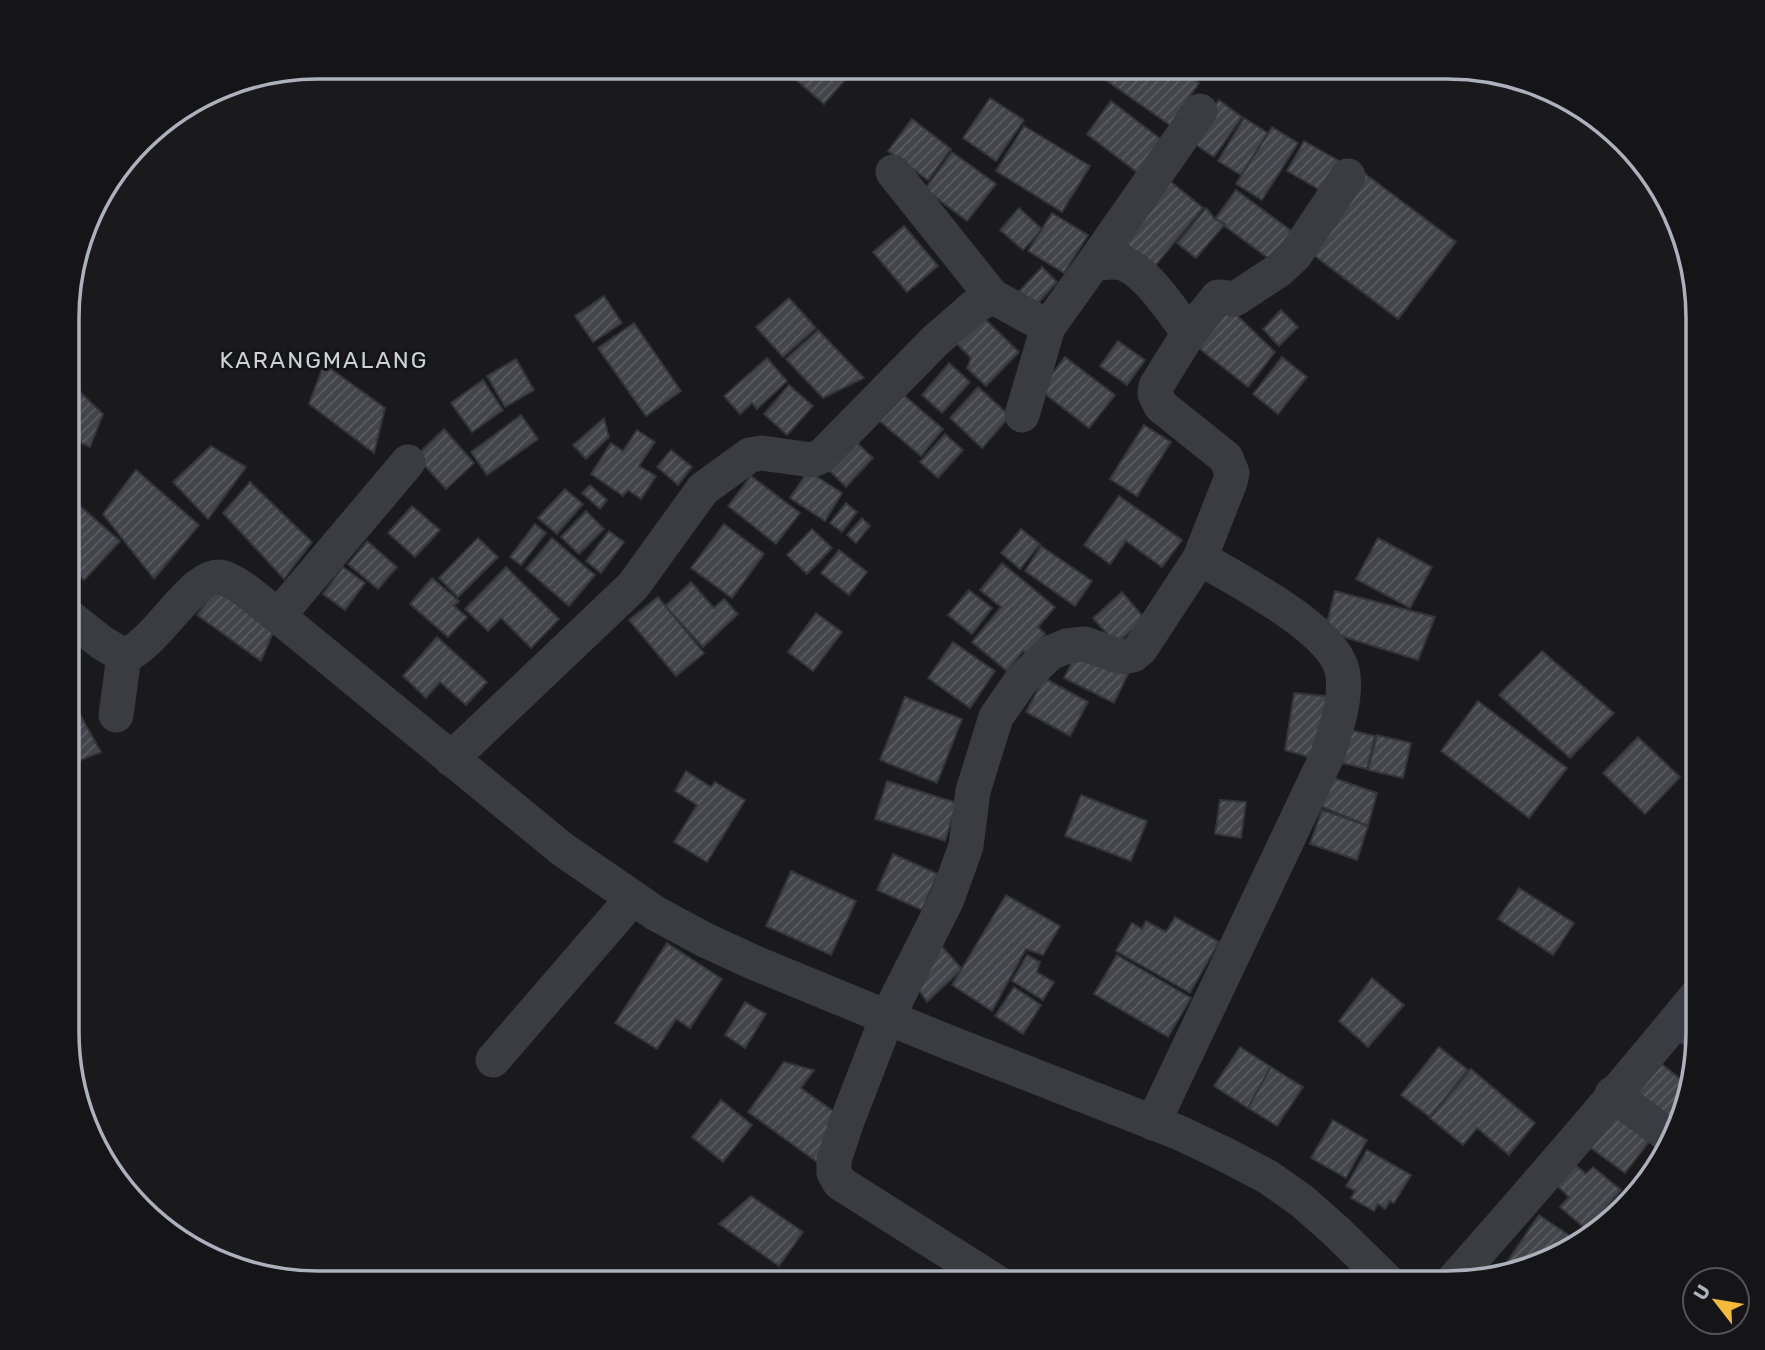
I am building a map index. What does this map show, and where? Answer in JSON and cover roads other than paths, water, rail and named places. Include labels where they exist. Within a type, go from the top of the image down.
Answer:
[{"type":"street","points":[[1022,415],[1048,327],[1200,111]]},
{"type":"street","points":[[893,172],[992,296],[1048,327]]},
{"type":"street","points":[[978,1271],[840,1183],[834,1173],[834,1160],[847,1121],[887,1018],[947,899],[966,846],[973,791],[996,717],[1021,681],[1050,653],[1067,646],[1085,644],[1121,657],[1133,656],[1168,610],[1200,558],[1230,482],[1230,466],[1218,451],[1161,406],[1155,394],[1160,378],[1189,333],[1219,297],[1235,299],[1279,270],[1296,255],[1348,176]]},
{"type":"street","points":[[1093,264],[1115,262],[1133,268],[1189,333]]},
{"type":"street","points":[[451,759],[633,586],[703,489],[750,454],[762,453],[812,460],[822,456],[935,341],[974,307],[992,296]]},
{"type":"street","points":[[278,617],[408,462]]},
{"type":"street","points":[[1153,1123],[1328,754],[1341,713],[1343,675],[1339,659],[1328,642],[1288,612],[1200,558]]},
{"type":"street","points":[[79,625],[124,656],[134,653],[149,641],[198,585],[209,578],[221,576],[278,617],[562,849],[632,899],[717,946],[887,1018],[1181,1133],[1268,1177],[1302,1201],[1377,1271]]},
{"type":"street","points":[[116,716],[124,656]]},
{"type":"street","points":[[494,1060],[632,899]]},
{"type":"street","points":[[1462,1271],[1569,1150],[1612,1094],[1686,1008]]},
{"type":"street","points":[[1612,1094],[1664,1132]]},
{"type":"district","name":"KARANGMALANG","points":[[324,360]]}]
